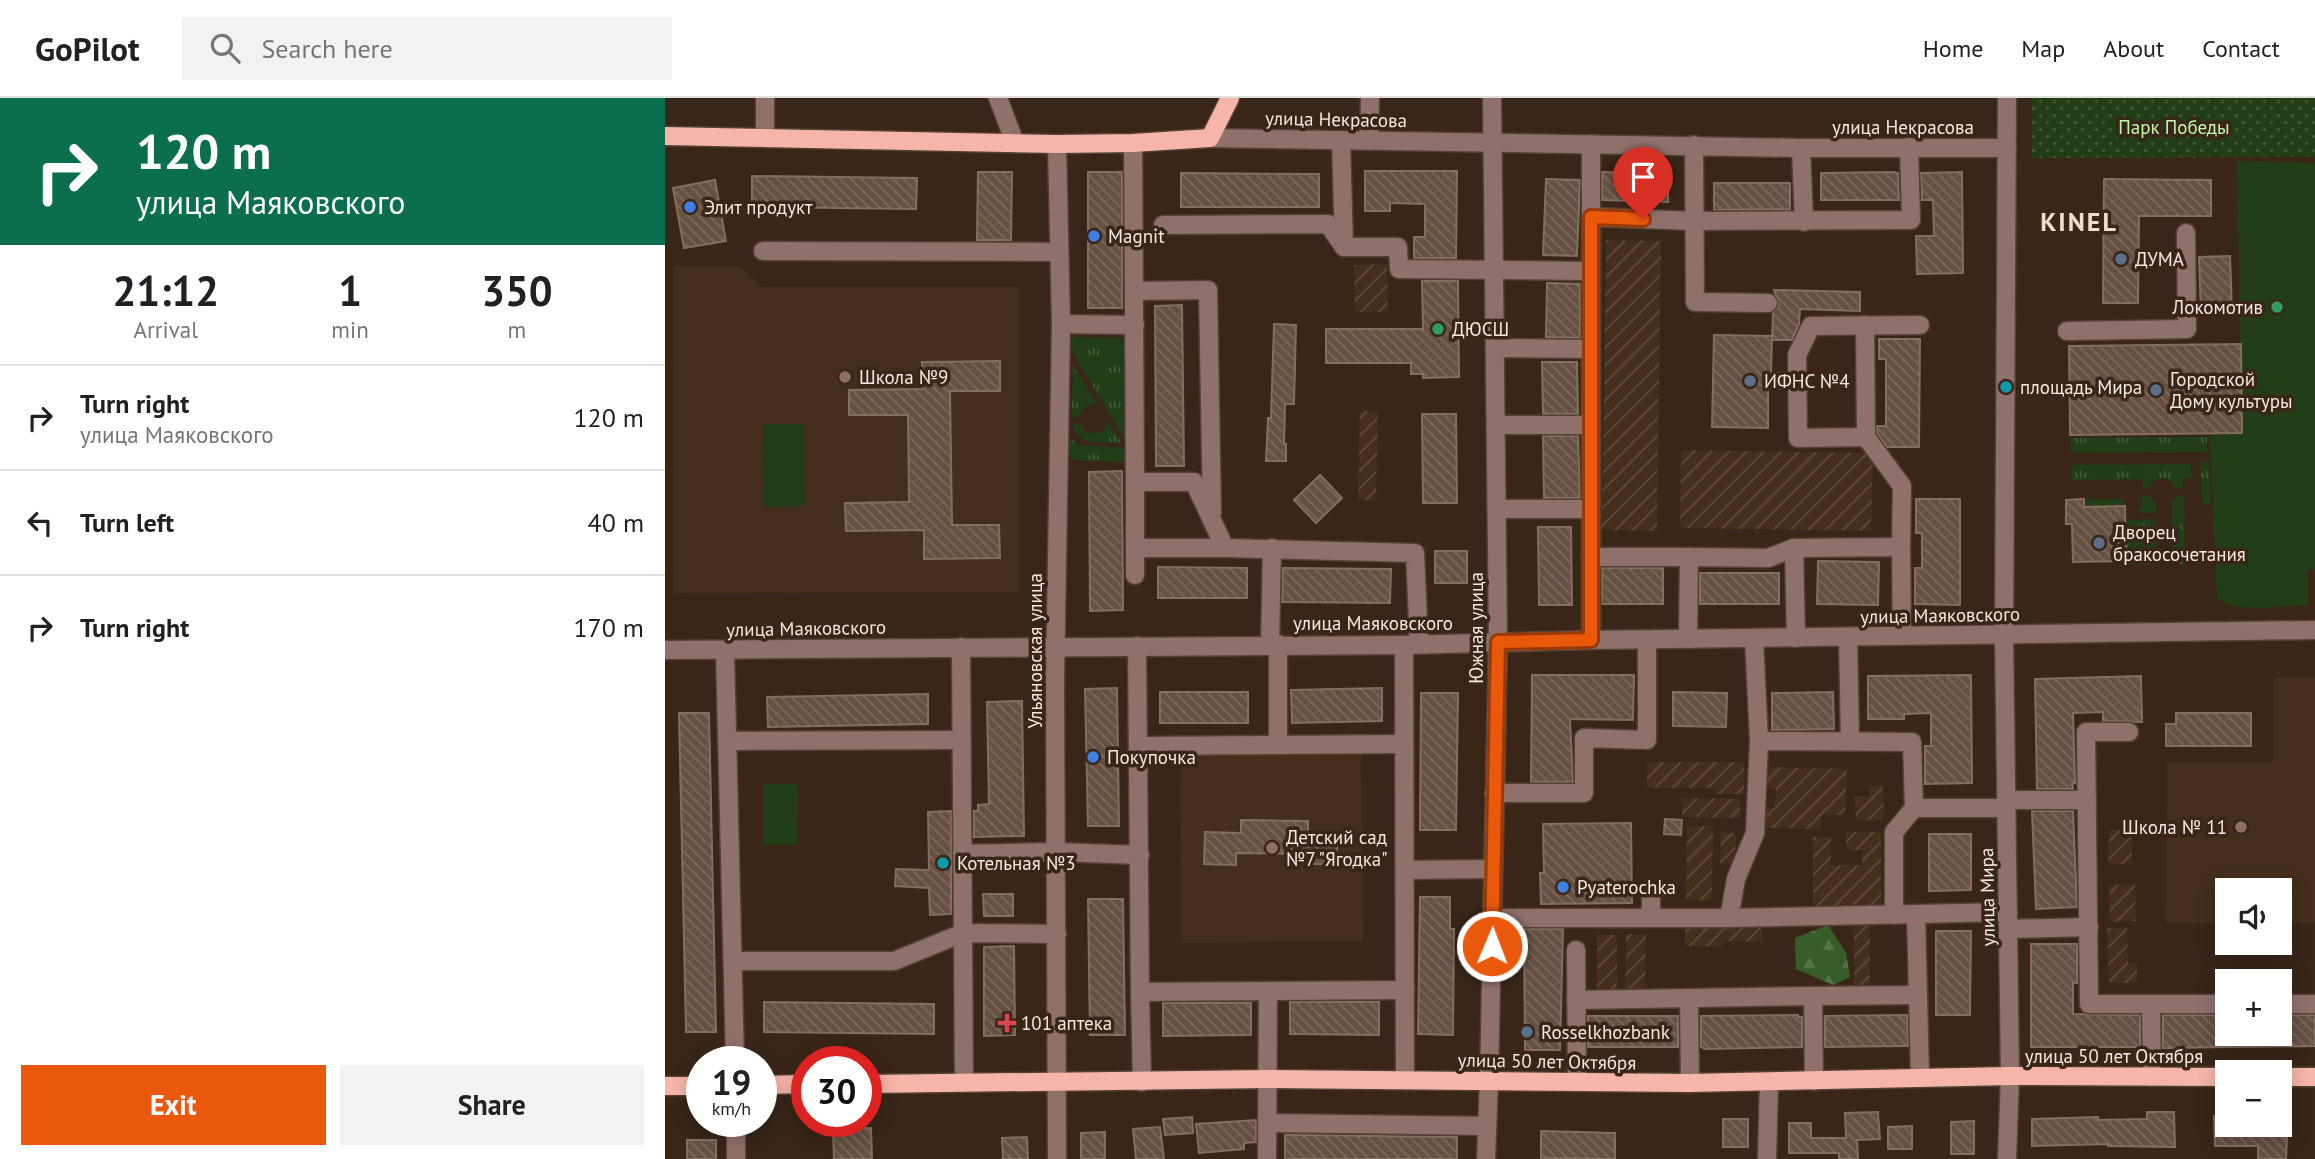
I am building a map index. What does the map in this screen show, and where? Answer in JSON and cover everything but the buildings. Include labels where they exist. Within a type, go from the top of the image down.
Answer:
[{"type":"main road","points":[[1210,138],[1230,98]]},
{"type":"main road","name":"улица Некрасова","points":[[665,136],[1015,144],[1133,143],[1210,138]]},
{"type":"main road","name":"улица 50 лет Октября","points":[[882,1084],[1269,1079],[1690,1083],[2010,1076],[2215,1077]]},
{"type":"main road","points":[[2292,1077],[2315,1077]]},
{"type":"main road","points":[[665,1086],[686,1086]]},
{"type":"street","points":[[765,98],[765,137]]},
{"type":"street","points":[[998,98],[1015,144]]},
{"type":"street","points":[[1369,141],[1370,98]]},
{"type":"street","name":"Южная улица","points":[[1486,1159],[1498,642],[1492,98]]},
{"type":"street","points":[[2007,98],[2007,154]]},
{"type":"street","name":"улица Некрасова","points":[[1210,138],[1801,148],[1909,147],[2007,154]]},
{"type":"street","points":[[1341,140],[1344,247]]},
{"type":"street","points":[[1133,143],[1135,575]]},
{"type":"street","name":"Ульяновская улица","points":[[1057,144],[1061,324],[1056,646],[1057,1159]]},
{"type":"street","points":[[1591,144],[1591,640]]},
{"type":"street","points":[[1694,145],[1695,302],[1768,303]]},
{"type":"street","points":[[1591,217],[1694,221],[1911,220],[1909,147]]},
{"type":"street","points":[[1801,148],[1804,222]]},
{"type":"street","name":"улица Мира","points":[[2007,154],[2004,635],[2010,1076],[2007,1159]]},
{"type":"street","points":[[1163,225],[1328,224],[1344,247]]},
{"type":"street","points":[[2067,331],[2187,329],[2186,233]]},
{"type":"street","points":[[1344,247],[1398,247],[1399,269],[1591,271]]},
{"type":"street","points":[[763,251],[1059,252]]},
{"type":"street","points":[[1135,291],[1208,290],[1202,482],[1212,520],[1225,548]]},
{"type":"street","points":[[1061,324],[1135,325]]},
{"type":"street","points":[[1866,438],[1798,438],[1797,355],[1811,326],[1920,325]]},
{"type":"street","points":[[1865,326],[1866,438],[1902,486],[1902,635]]},
{"type":"street","points":[[1496,348],[1591,349]]},
{"type":"street","points":[[1497,425],[1591,425]]},
{"type":"street","points":[[1135,482],[1202,482]]},
{"type":"street","points":[[1498,509],[1591,509]]},
{"type":"street","points":[[1591,557],[1768,558],[1794,548],[1901,547]]},
{"type":"street","points":[[1135,548],[1272,548],[1415,553],[1404,744],[1405,1080]]},
{"type":"street","points":[[1272,548],[1278,745]]},
{"type":"street","points":[[1794,548],[1796,638]]},
{"type":"street","points":[[1688,639],[1689,557]]},
{"type":"street","name":"улица Маяковского","points":[[665,650],[1411,644],[2314,630]]},
{"type":"street","points":[[1848,636],[1850,740]]},
{"type":"street","points":[[1729,918],[1736,879],[1755,834],[1759,741],[1754,638]]},
{"type":"street","points":[[1494,793],[1584,793],[1584,738],[1647,740],[1647,639]]},
{"type":"street","points":[[1137,646],[1142,1082]]},
{"type":"street","points":[[961,647],[964,1083]]},
{"type":"street","points":[[725,651],[735,1046]]},
{"type":"street","points":[[2129,732],[2086,732],[2089,1004],[2215,1004]]},
{"type":"street","points":[[727,741],[961,740]]},
{"type":"street","points":[[1759,741],[1912,742],[1914,808],[1894,832],[1894,915]]},
{"type":"street","points":[[1139,746],[1404,744]]},
{"type":"street","points":[[1914,808],[2087,800]]},
{"type":"street","points":[[962,854],[1057,852],[1140,855]]},
{"type":"street","points":[[1405,870],[1492,869]]},
{"type":"street","points":[[1650,917],[1651,891]]},
{"type":"street","points":[[1493,918],[1729,918],[1916,914],[2089,927]]},
{"type":"street","points":[[1916,914],[1920,1078]]},
{"type":"street","points":[[733,961],[894,961],[963,933],[1056,934]]},
{"type":"street","points":[[1576,950],[1577,1082]]},
{"type":"street","points":[[1140,992],[1405,990]]},
{"type":"street","points":[[1267,1159],[1268,991]]},
{"type":"street","points":[[1577,1000],[1918,995]]},
{"type":"street","points":[[1813,996],[1814,1081]]},
{"type":"street","points":[[1689,998],[1690,1083]]},
{"type":"street","points":[[2151,1004],[2153,1077]]},
{"type":"street","points":[[2292,1004],[2315,1004]]},
{"type":"street","points":[[1767,1159],[1769,1082]]},
{"type":"street","points":[[1268,1123],[1487,1126]]},
{"type":"street","points":[[736,1137],[736,1159]]},
{"type":"shaded area","points":[[1606,240],[1661,241],[1657,531],[1602,530]]},
{"type":"shaded area","points":[[1387,264],[1388,312],[1355,312],[1354,265]]},
{"type":"shaded area","name":"Школа №9","points":[[673,266],[739,266],[762,287],[1018,287],[1018,592],[673,593]]},
{"type":"shaded area","points":[[1360,411],[1378,412],[1376,501],[1358,500]]},
{"type":"shaded area","points":[[1681,450],[1873,453],[1871,531],[1680,528]]},
{"type":"shaded area","name":"Школа № 11","points":[[2273,678],[2315,678],[2315,923],[2292,923],[2292,878],[2215,878],[2215,923],[2166,923],[2167,762],[2273,762]]},
{"type":"shaded area","name":"Детский сад №7 \"Ягодка\"","points":[[1361,753],[1363,941],[1182,943],[1180,755]]},
{"type":"shaded area","points":[[1647,762],[1744,762],[1744,794],[1716,794],[1715,788],[1647,788]]},
{"type":"shaded area","points":[[1763,767],[1847,769],[1845,815],[1822,815],[1821,829],[1760,828],[1760,808],[1775,808],[1776,789],[1763,789]]},
{"type":"shaded area","points":[[1883,785],[1884,820],[1856,821],[1855,797],[1869,796],[1869,786]]},
{"type":"shaded area","points":[[1682,798],[1740,799],[1740,818],[1682,817]]},
{"type":"shaded area","points":[[1687,826],[1713,826],[1712,901],[1686,900]]},
{"type":"shaded area","points":[[2109,830],[2132,830],[2132,864],[2108,864]]},
{"type":"shaded area","points":[[1721,832],[1736,833],[1735,864],[1720,863]]},
{"type":"shaded area","points":[[1846,832],[1881,832],[1881,906],[1813,906],[1813,837],[1831,837],[1831,865],[1862,865],[1862,850],[1846,850]]},
{"type":"shaded area","points":[[2135,884],[2136,921],[2110,922],[2109,885]]},
{"type":"shaded area","points":[[1854,919],[1870,919],[1870,987],[1854,987]]},
{"type":"shaded area","points":[[1685,924],[1762,926],[1762,942],[1723,941],[1722,947],[1685,946]]},
{"type":"shaded area","points":[[2107,928],[2127,928],[2128,963],[2137,963],[2137,983],[2109,983]]},
{"type":"shaded area","points":[[1626,934],[1646,934],[1645,989],[1625,989]]},
{"type":"shaded area","points":[[1597,935],[1617,935],[1617,990],[1597,990]]},
{"type":"green space","name":"Парк Победы","points":[[2032,98],[2315,98],[2315,157],[2032,158]]},
{"type":"green space","name":"Локомотив","points":[[2237,161],[2315,163],[2315,570],[2308,570],[2308,605],[2248,607],[2217,599],[2210,434],[2242,433]]},
{"type":"green space","points":[[1063,337],[1126,338],[1126,441]]},
{"type":"green space","points":[[1073,365],[1097,404],[1085,406],[1078,417],[1071,418]]},
{"type":"green space","points":[[1108,422],[1122,443],[1086,440],[1080,437],[1072,425],[1079,423],[1085,432],[1093,434],[1102,431]]},
{"type":"green space","points":[[763,424],[804,424],[805,506],[764,507]]},
{"type":"green space","points":[[1065,428],[1078,445],[1127,448],[1127,462],[1074,460],[1066,450]]},
{"type":"green space","points":[[2207,437],[2207,452],[2071,453],[2071,438]]},
{"type":"green space","points":[[2200,462],[2209,462],[2211,505],[2202,505]]},
{"type":"green space","points":[[2191,464],[2191,478],[2183,478],[2183,488],[2176,488],[2163,478],[2155,481],[2149,488],[2143,488],[2142,479],[2072,480],[2071,465]]},
{"type":"green space","points":[[2142,496],[2150,496],[2156,504],[2156,513],[2139,513]]},
{"type":"green space","points":[[2177,496],[2184,496],[2185,564],[2172,564],[2172,503]]},
{"type":"green space","points":[[2086,499],[2123,499],[2123,505],[2086,506]]},
{"type":"green space","points":[[2155,519],[2156,565],[2127,565],[2126,520]]},
{"type":"green space","points":[[763,784],[798,784],[797,845],[763,845]]},
{"type":"green space","points":[[1828,925],[1846,953],[1850,977],[1833,985],[1796,969],[1795,938]]},
{"type":"place","name":"Элит продукт","points":[[690,207]]},
{"type":"place","name":"Magnit","points":[[1094,236]]},
{"type":"place","name":"ДУМА","points":[[2121,259]]},
{"type":"place","name":"Локомотив","points":[[2277,307]]},
{"type":"place","name":"ДЮСШ","points":[[1438,329]]},
{"type":"place","name":"Школа №9","points":[[845,377]]},
{"type":"place","name":"ИФНС №4","points":[[1750,381]]},
{"type":"place","name":"площадь Мира","points":[[2006,387]]},
{"type":"place","name":"Городской Дому культуры","points":[[2156,390]]},
{"type":"place","name":"Дворец бракосочетания","points":[[2099,543]]},
{"type":"place","name":"Покупочка","points":[[1093,757]]},
{"type":"place","name":"Школа № 11","points":[[2241,827]]},
{"type":"place","name":"Детский сад №7 \"Ягодка\"","points":[[1272,848]]},
{"type":"place","name":"Котельная №3","points":[[943,863]]},
{"type":"place","name":"Pyaterochka","points":[[1563,887]]},
{"type":"place","name":"101 аптека","points":[[1007,1023]]},
{"type":"place","name":"Rosselkhozbank","points":[[1527,1032]]},
{"type":"district","name":"KINEL","points":[[2079,221]]},
{"type":"route","points":[[1492,946],[1498,642],[1591,640],[1591,217],[1643,219]]}]
